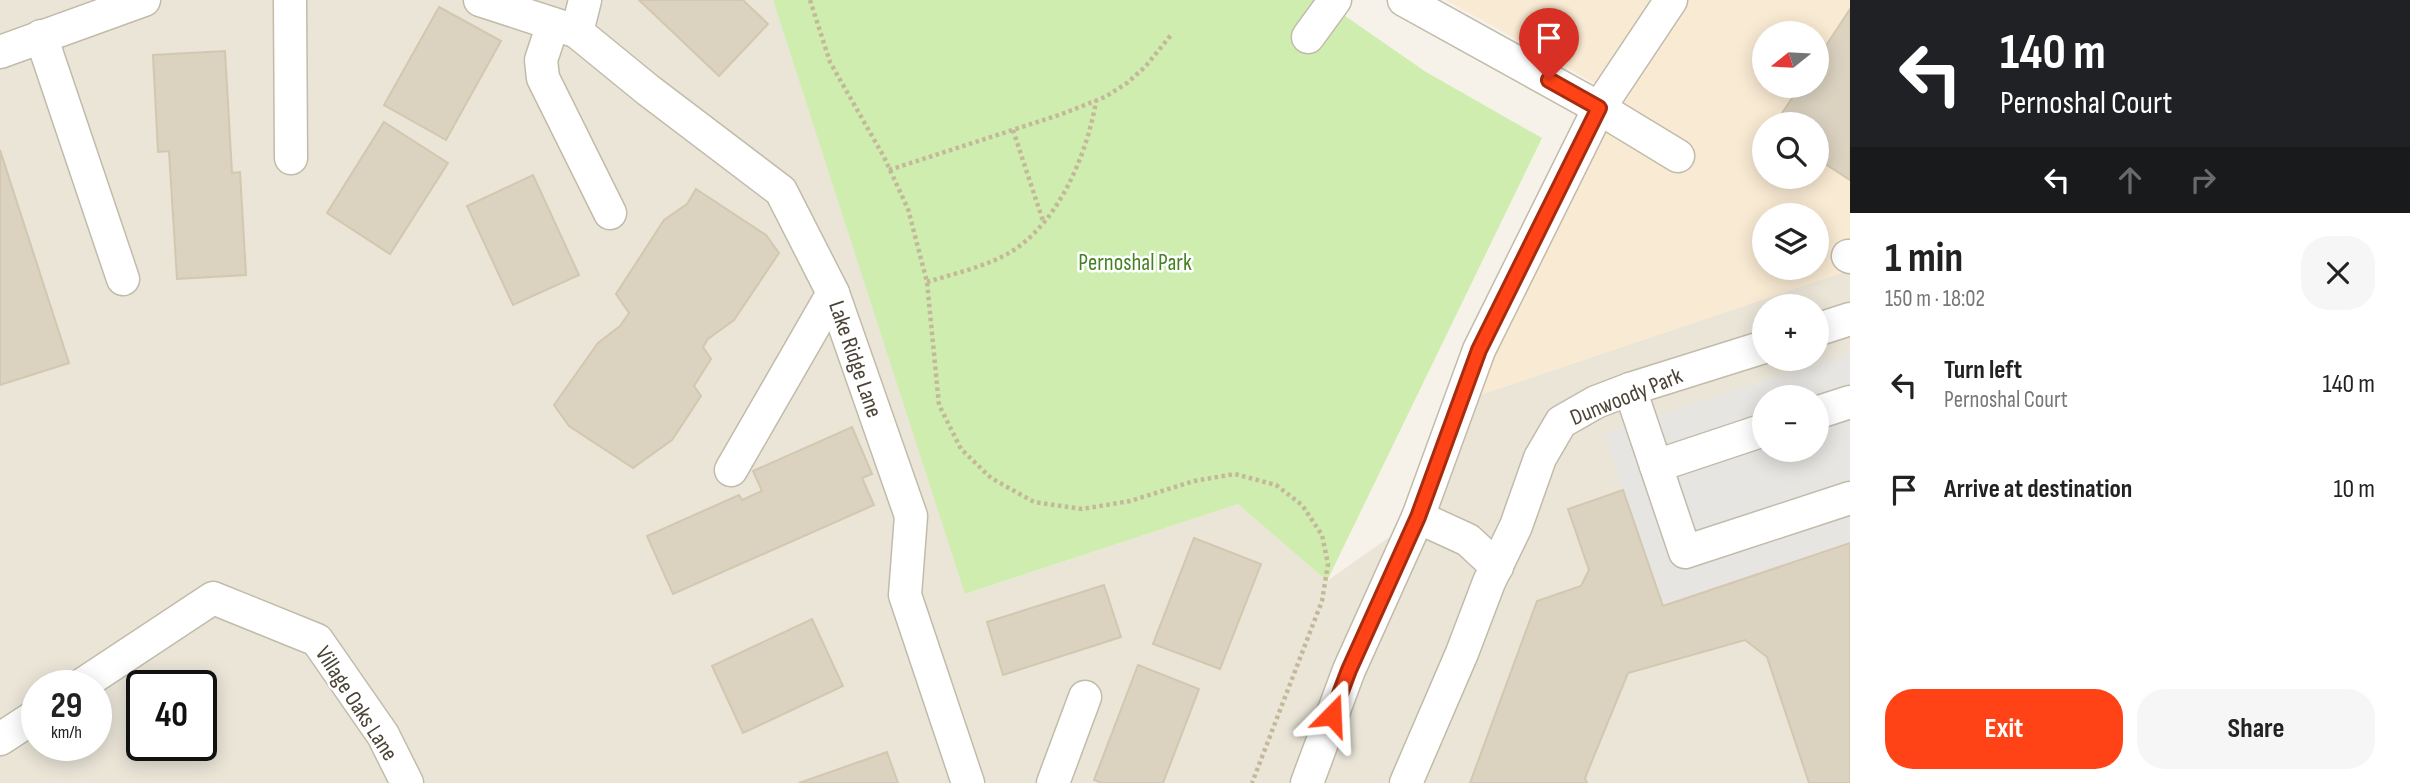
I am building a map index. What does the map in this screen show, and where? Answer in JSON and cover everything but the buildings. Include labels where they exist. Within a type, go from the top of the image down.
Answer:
[{"type":"street","points":[[290,0],[291,158]]},
{"type":"street","name":"Lake Ridge Lane","points":[[480,0],[565,28],[781,191],[833,293],[911,516],[905,596],[968,783]]},
{"type":"street","points":[[585,0],[541,60],[543,78],[611,213]]},
{"type":"street","points":[[1308,37],[1335,0]]},
{"type":"street","points":[[1404,0],[1599,108],[1678,156]]},
{"type":"street","points":[[1307,783],[1349,670],[1418,517],[1479,350],[1599,108],[1671,0]]},
{"type":"street","points":[[0,52],[139,1]]},
{"type":"street","points":[[41,36],[123,279]]},
{"type":"street","points":[[731,470],[833,293]]},
{"type":"street","points":[[1829,326],[1850,319]]},
{"type":"street","name":"Dunwoody Park","points":[[1406,783],[1516,526],[1539,458],[1561,422],[1596,402],[1630,389],[1752,351]]},
{"type":"street","points":[[1630,389],[1685,552],[1850,498]]},
{"type":"street","points":[[1829,409],[1850,402]]},
{"type":"street","points":[[1656,466],[1752,434]]},
{"type":"street","points":[[1418,517],[1468,540],[1497,567]]},
{"type":"street","name":"Village Oaks Lane","points":[[104,670],[213,598],[317,640],[383,735],[407,783]]},
{"type":"street","points":[[1053,783],[1085,697]]},
{"type":"street","points":[[0,739],[21,725]]},
{"type":"path","points":[[810,0],[830,62],[908,209],[927,282],[939,405],[961,449],[991,478],[1034,502],[1082,509],[1130,501],[1194,481],[1235,474],[1276,485],[1302,505],[1322,535],[1328,564],[1322,601],[1252,783]]},
{"type":"path","points":[[889,170],[1096,101],[1127,83],[1145,67],[1171,35]]},
{"type":"path","points":[[927,282],[987,263],[1014,250],[1043,221],[1065,192],[1082,156],[1092,126],[1096,101]]},
{"type":"path","points":[[1013,130],[1043,221]]},
{"type":"shaded area","points":[[0,0],[773,0],[966,594],[1238,504],[1327,581],[1418,517],[1462,401],[1752,303],[1752,371],[1829,371],[1829,294],[1779,294],[1820,280],[1829,280],[1829,277],[1850,270],[1850,783],[0,783]]},
{"type":"shaded area","points":[[1446,0],[1850,0],[1850,270],[1829,277],[1829,203],[1752,203],[1752,280],[1820,280],[1779,294],[1752,294],[1752,303],[1462,401],[1611,92]]},
{"type":"shaded area","points":[[1850,353],[1850,543],[1663,606],[1604,433],[1795,371],[1829,371],[1829,360]]},
{"type":"green space","name":"Pernoshal Park","points":[[773,0],[1322,0],[1426,72],[1542,138],[1327,581],[1238,504],[965,594]]},
{"type":"route","points":[[1332,715],[1349,670],[1418,517],[1479,350],[1599,108],[1549,80]]}]
